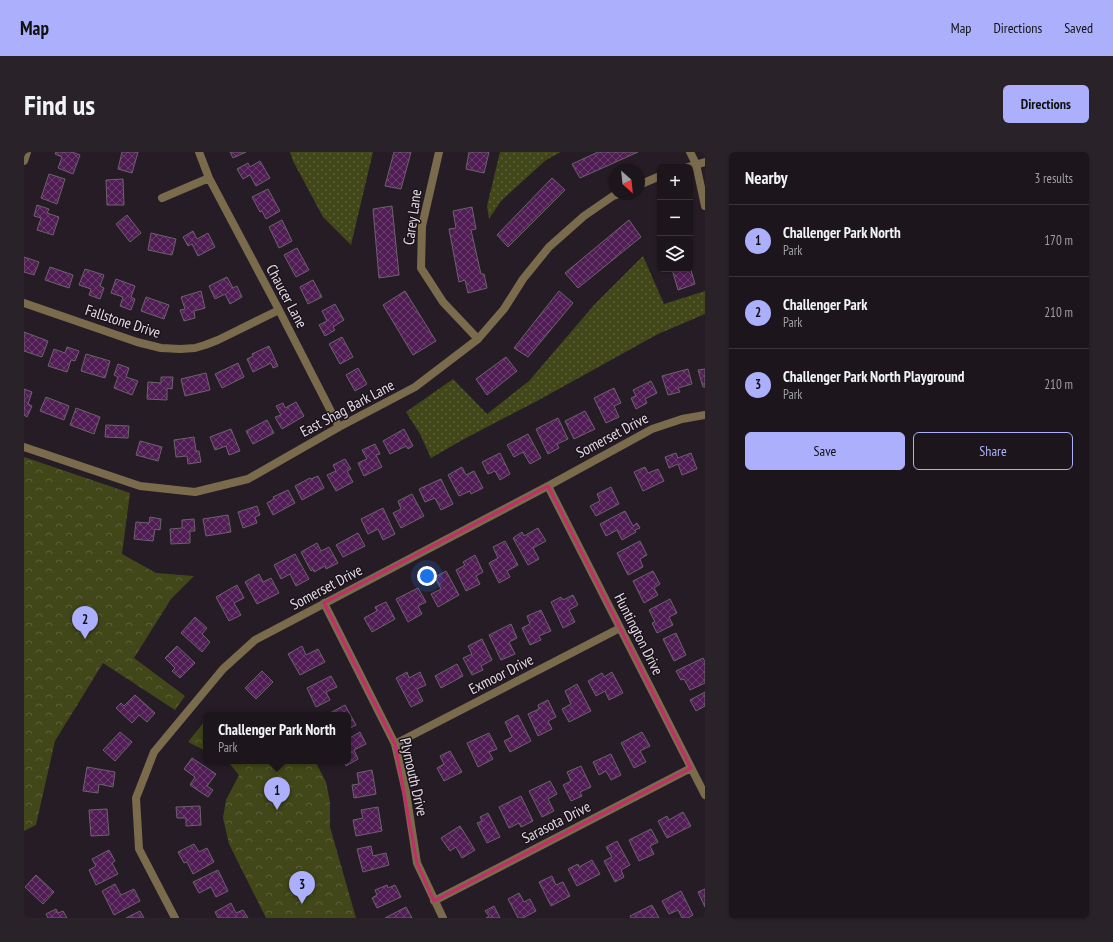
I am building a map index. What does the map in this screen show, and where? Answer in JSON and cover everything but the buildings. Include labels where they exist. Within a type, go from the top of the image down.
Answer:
[{"type":"street","points":[[24,162],[27,152]]},
{"type":"street","name":"Chaucer Lane","points":[[199,152],[210,178],[339,427]]},
{"type":"street","name":"Carey Lane","points":[[439,152],[422,226],[421,268],[443,302],[478,339]]},
{"type":"street","points":[[690,152],[692,164]]},
{"type":"street","points":[[693,166],[705,162]]},
{"type":"street","points":[[693,169],[705,206]]},
{"type":"street","points":[[645,182],[657,177]]},
{"type":"street","points":[[162,198],[210,178]]},
{"type":"street","name":"East Shag Bark Lane","points":[[24,447],[140,486],[195,492],[248,479],[339,427],[415,387],[478,339],[504,309],[523,279],[548,247],[584,216],[609,199]]},
{"type":"street","name":"Fallstone Drive","points":[[24,303],[137,342],[167,349],[205,345],[279,310]]},
{"type":"street","name":"Somerset Drive","points":[[176,918],[139,848],[136,798],[154,752],[222,669],[255,640],[548,486],[652,429],[682,419],[705,415]]},
{"type":"street","name":"Huntington Drive","points":[[548,486],[705,795]]},
{"type":"street","name":"Plymouth Drive","points":[[324,603],[396,744],[406,792],[417,863],[443,918]]},
{"type":"street","name":"Exmoor Drive","points":[[396,744],[620,628]]},
{"type":"street","name":"Sarasota Drive","points":[[434,901],[691,768]]},
{"type":"highlighted area","points":[[548,486],[691,768],[434,901],[417,863],[395,744],[324,603]]},
{"type":"green space","points":[[290,152],[373,152],[351,245],[323,217],[293,161]]},
{"type":"green space","points":[[500,152],[561,152],[546,160],[501,201],[489,219],[487,206]]},
{"type":"green space","points":[[643,256],[664,304],[705,291],[705,314],[658,334],[431,458],[420,434],[406,412],[453,379],[487,414],[529,381],[594,305]]},
{"type":"green space","points":[[24,457],[130,493],[122,554],[156,573],[194,576],[171,599],[134,658],[185,696],[175,710],[103,663],[55,741],[36,825],[24,831]]},
{"type":"green space","points":[[203,723],[203,750],[188,742]]},
{"type":"green space","points":[[230,764],[317,764],[326,782],[330,802],[330,827],[356,918],[266,918],[229,844],[223,818],[226,800],[239,775]]},
{"type":"place","name":"Challenger Park","points":[[85,639]]},
{"type":"place","name":"Challenger Park North","points":[[277,810]]},
{"type":"place","name":"Challenger Park North Playground","points":[[302,904]]}]
